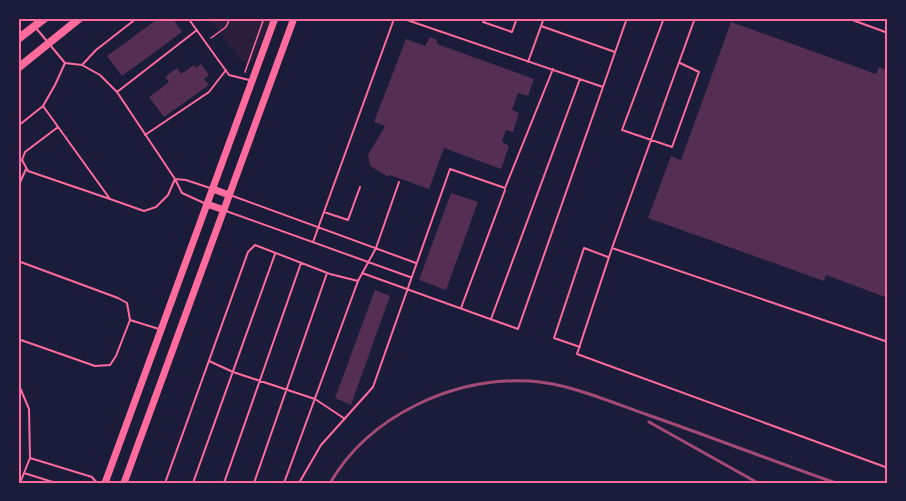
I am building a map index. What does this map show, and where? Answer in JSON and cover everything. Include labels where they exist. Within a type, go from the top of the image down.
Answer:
[{"type":"main road","points":[[18,39],[45,18]]},
{"type":"main road","points":[[18,68],[80,18]]},
{"type":"main road","points":[[105,483],[275,18]]},
{"type":"main road","points":[[124,483],[294,18]]},
{"type":"main road","points":[[213,189],[229,195]]},
{"type":"main road","points":[[207,204],[224,210]]},
{"type":"lane","points":[[82,65],[96,50],[137,18]]},
{"type":"lane","points":[[188,18],[229,75],[252,81]]},
{"type":"lane","points":[[485,18],[483,22],[512,32],[517,18]]},
{"type":"lane","points":[[528,62],[544,18]]},
{"type":"lane","points":[[362,273],[518,329],[627,18]]},
{"type":"lane","points":[[664,18],[622,130],[651,142],[672,147],[699,72],[679,63]]},
{"type":"lane","points":[[695,18],[612,248],[577,354],[888,468]]},
{"type":"lane","points":[[847,18],[888,33]]},
{"type":"lane","points":[[313,242],[393,19],[404,20],[603,87]]},
{"type":"lane","points":[[34,26],[65,63],[82,65],[100,75],[117,92],[182,193],[207,204]]},
{"type":"lane","points":[[541,26],[615,52]]},
{"type":"lane","points":[[117,92],[197,30]]},
{"type":"lane","points":[[18,126],[43,106],[65,63]]},
{"type":"lane","points":[[461,308],[505,188],[553,69]]},
{"type":"lane","points":[[145,135],[209,92],[226,70]]},
{"type":"lane","points":[[491,319],[580,79]]},
{"type":"lane","points":[[43,106],[110,199]]},
{"type":"lane","points":[[58,127],[25,152],[22,160],[28,171],[144,211],[156,207],[168,195],[175,179]]},
{"type":"lane","points":[[18,187],[26,169]]},
{"type":"lane","points":[[299,483],[321,445],[373,387],[450,169],[505,188]]},
{"type":"lane","points":[[175,179],[186,180],[213,189]]},
{"type":"lane","points":[[284,483],[358,281],[376,248],[399,182]]},
{"type":"lane","points":[[324,212],[348,220],[360,187]]},
{"type":"lane","points":[[229,195],[416,262]]},
{"type":"lane","points":[[224,210],[411,277]]},
{"type":"lane","points":[[165,483],[248,252],[255,245],[327,273],[358,281]]},
{"type":"lane","points":[[579,347],[554,338],[584,248],[609,257]]},
{"type":"lane","points":[[612,248],[888,342]]},
{"type":"lane","points":[[193,483],[276,253]]},
{"type":"lane","points":[[18,261],[127,303],[130,320],[116,356],[110,365],[104,367],[95,366],[18,339]]},
{"type":"lane","points":[[224,483],[301,263]]},
{"type":"lane","points":[[254,483],[327,273]]},
{"type":"lane","points":[[130,320],[161,330]]},
{"type":"lane","points":[[209,361],[233,372],[315,399],[345,419]]},
{"type":"lane","points":[[18,383],[29,409],[30,458],[20,483]]},
{"type":"lane","points":[[30,458],[92,477],[96,483]]},
{"type":"lane","points":[[24,473],[56,483]]},
{"type":"path","points":[[206,43],[226,27],[230,18]]},
{"type":"path","points":[[243,78],[264,18]]},
{"type":"shaded area","points":[[209,18],[270,18],[252,65],[239,58]]},
{"type":"building","points":[[159,18],[172,18],[182,32],[122,76],[107,56]]},
{"type":"building","points":[[731,22],[876,74],[879,67],[888,71],[888,298],[826,275],[824,281],[648,218],[671,156],[681,160]]},
{"type":"building","points":[[430,37],[437,40],[437,44],[534,79],[528,96],[518,93],[512,110],[519,113],[513,132],[506,130],[502,142],[509,146],[501,169],[444,148],[429,189],[390,175],[389,177],[370,166],[368,155],[385,126],[374,122],[406,39],[425,46]]},
{"type":"building","points":[[201,64],[209,75],[204,79],[209,85],[164,117],[149,97],[169,82],[165,77],[177,68],[181,74],[194,65],[196,68]]},
{"type":"building","points":[[451,193],[478,202],[446,290],[419,280]]},
{"type":"building","points":[[375,290],[390,296],[351,405],[335,398]]},
{"type":"railway","points":[[330,483],[347,459],[367,438],[416,405],[472,386],[502,381],[546,383],[590,394],[836,483]]},
{"type":"railway","points":[[649,422],[758,483]]}]
